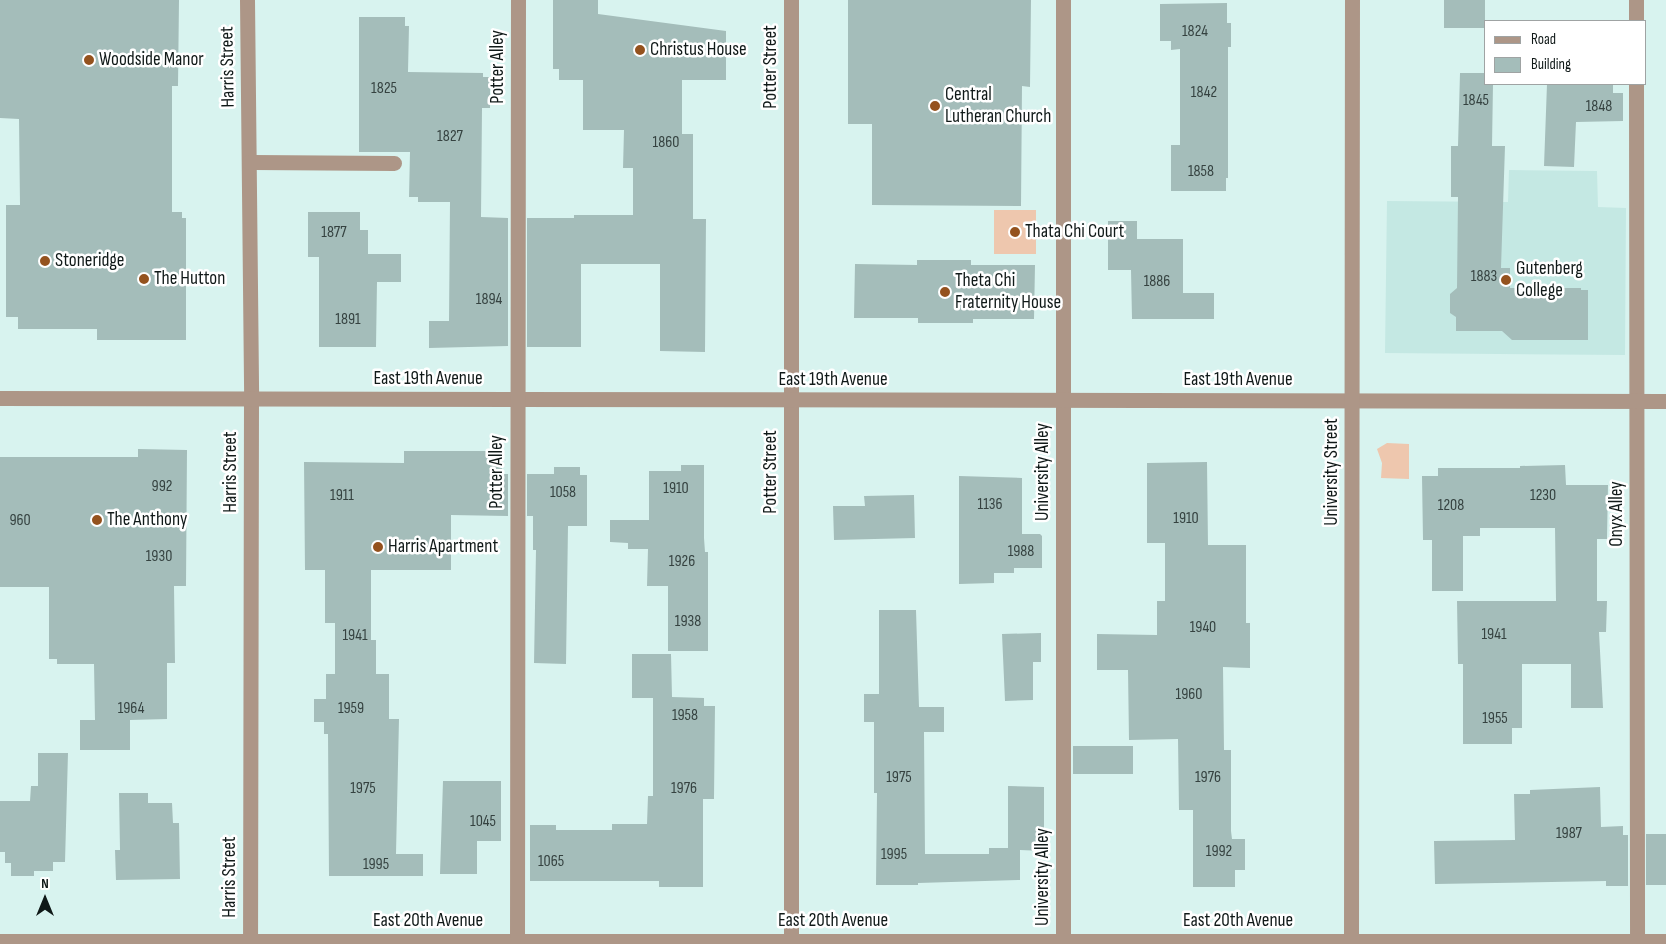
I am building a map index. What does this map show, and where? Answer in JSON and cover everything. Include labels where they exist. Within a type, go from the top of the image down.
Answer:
[{"type":"street","name":"Harris Street","points":[[247,0],[251,398],[250,942]]},
{"type":"street","name":"Potter Alley","points":[[517,942],[518,0]]},
{"type":"street","name":"Potter Street","points":[[791,0],[791,942]]},
{"type":"street","name":"University Alley","points":[[1063,0],[1063,942]]},
{"type":"street","name":"University Street","points":[[1351,943],[1352,0]]},
{"type":"street","points":[[1636,0],[1636,20]]},
{"type":"street","name":"Onyx Alley","points":[[1636,85],[1637,943]]},
{"type":"street","points":[[249,162],[394,164]]},
{"type":"street","name":"East 19th Avenue","points":[[0,398],[1666,401]]},
{"type":"street","name":"East 20th Avenue","points":[[0,941],[1666,942]]},
{"type":"shaded area","name":"Gutenberg College","points":[[1509,170],[1597,171],[1598,207],[1626,208],[1625,355],[1385,353],[1387,201],[1508,202]]},
{"type":"shaded area","name":"Thata Chi Court","points":[[994,210],[1036,210],[1036,254],[994,254]]},
{"type":"shaded area","points":[[1387,443],[1409,444],[1409,479],[1381,478],[1382,463],[1377,449]]},
{"type":"building","points":[[0,0],[179,0],[178,86],[172,86],[172,212],[182,212],[182,218],[186,218],[186,340],[97,340],[97,329],[18,329],[18,317],[6,317],[6,205],[20,205],[19,119],[0,118]]},
{"type":"building","points":[[553,0],[598,0],[598,14],[726,31],[726,80],[682,80],[682,134],[693,134],[693,219],[706,219],[705,352],[660,351],[660,264],[581,264],[581,347],[527,347],[527,218],[574,218],[574,215],[633,215],[633,168],[623,168],[624,130],[583,130],[583,80],[559,80],[559,69],[553,69]]},
{"type":"building","name":"Central Lutheran Church","points":[[848,0],[1031,0],[1030,87],[1022,86],[1021,206],[872,205],[872,124],[848,124]]},
{"type":"building","points":[[1444,0],[1485,0],[1484,28],[1444,28]]},
{"type":"building","points":[[1227,3],[1227,23],[1231,23],[1231,47],[1228,47],[1228,178],[1226,178],[1226,191],[1171,191],[1171,145],[1180,145],[1180,49],[1171,50],[1171,41],[1160,41],[1160,4]]},
{"type":"building","points":[[359,17],[405,17],[405,26],[409,26],[408,72],[483,73],[483,77],[490,77],[490,108],[482,108],[481,217],[508,218],[508,346],[429,348],[429,321],[449,321],[450,202],[418,202],[418,197],[409,197],[410,152],[359,152]]},
{"type":"building","points":[[1460,73],[1484,73],[1484,85],[1493,85],[1492,146],[1505,146],[1501,268],[1510,268],[1510,288],[1581,288],[1581,290],[1588,290],[1588,340],[1512,340],[1502,331],[1456,331],[1456,317],[1450,313],[1450,294],[1457,288],[1458,197],[1451,197],[1451,146],[1458,146]]},
{"type":"building","points":[[1547,85],[1613,85],[1613,93],[1623,93],[1623,121],[1576,122],[1574,167],[1544,166]]},
{"type":"building","points":[[308,212],[360,212],[360,230],[368,230],[368,254],[401,254],[401,282],[377,282],[376,347],[319,347],[319,257],[308,257]]},
{"type":"building","points":[[1108,221],[1137,221],[1137,239],[1183,239],[1183,293],[1214,293],[1214,319],[1132,319],[1131,270],[1108,270]]},
{"type":"building","name":"Theta Chi Fraternity House","points":[[917,260],[971,260],[971,265],[1035,265],[1034,319],[973,319],[973,323],[918,323],[918,318],[854,318],[855,264],[917,265]]},
{"type":"building","points":[[138,449],[187,450],[186,586],[174,586],[175,663],[167,663],[167,719],[130,720],[130,750],[80,750],[80,720],[95,720],[94,664],[57,664],[57,659],[49,659],[49,587],[0,587],[0,457],[138,457]]},
{"type":"building","points":[[404,451],[502,451],[502,474],[508,474],[508,516],[451,515],[451,570],[371,570],[371,640],[376,640],[376,674],[389,674],[389,719],[399,719],[396,854],[423,854],[423,876],[329,876],[328,734],[324,734],[324,722],[314,722],[314,699],[326,699],[326,674],[335,674],[335,623],[325,623],[325,570],[305,570],[304,462],[404,463]]},
{"type":"building","points":[[1207,462],[1208,545],[1246,545],[1246,623],[1250,623],[1250,668],[1223,667],[1224,750],[1231,750],[1232,839],[1245,839],[1245,870],[1235,870],[1235,887],[1193,887],[1193,810],[1179,810],[1178,739],[1129,740],[1128,670],[1097,670],[1097,634],[1157,635],[1157,601],[1165,601],[1165,543],[1147,543],[1147,463]]},
{"type":"building","points":[[681,465],[704,465],[704,538],[705,552],[708,552],[708,651],[668,651],[668,586],[647,586],[648,549],[628,549],[628,543],[610,542],[610,520],[649,520],[649,471],[681,471]]},
{"type":"building","points":[[1565,465],[1566,485],[1608,485],[1607,539],[1597,539],[1597,601],[1607,601],[1606,632],[1599,632],[1603,708],[1571,708],[1571,664],[1522,664],[1522,728],[1512,728],[1512,744],[1463,744],[1463,664],[1458,664],[1457,601],[1556,601],[1555,528],[1480,528],[1480,536],[1463,536],[1463,591],[1432,591],[1432,540],[1423,540],[1422,476],[1438,476],[1438,468],[1520,468],[1520,466]]},
{"type":"building","points":[[554,467],[580,467],[580,475],[587,475],[587,526],[568,526],[566,664],[534,663],[536,550],[533,550],[533,516],[527,516],[527,474],[554,474]]},
{"type":"building","points":[[959,476],[1022,478],[1022,534],[1040,534],[1042,536],[1042,568],[1014,568],[1014,573],[994,573],[994,583],[959,584]]},
{"type":"building","points":[[914,495],[915,538],[834,540],[833,506],[865,506],[864,496]]},
{"type":"building","points":[[879,610],[916,610],[919,707],[944,707],[944,732],[924,732],[925,854],[989,854],[989,848],[1008,848],[1008,786],[1044,787],[1044,851],[1020,850],[1020,880],[876,885],[877,793],[874,793],[874,722],[864,722],[864,694],[879,694]]},
{"type":"building","points":[[1041,633],[1041,662],[1033,662],[1033,700],[1005,701],[1002,634]]},
{"type":"building","points":[[632,654],[671,654],[672,697],[704,698],[704,706],[715,706],[714,799],[703,799],[703,887],[659,887],[659,881],[530,881],[530,825],[556,825],[556,830],[612,830],[612,824],[647,824],[648,796],[653,796],[653,698],[632,698]]},
{"type":"building","points":[[1073,746],[1133,746],[1133,774],[1073,774]]},
{"type":"building","points":[[38,753],[68,753],[65,862],[53,862],[53,871],[34,871],[34,876],[11,876],[11,863],[5,863],[5,852],[0,852],[0,801],[30,801],[31,786],[38,786]]},
{"type":"building","points":[[443,781],[501,781],[501,841],[477,841],[477,874],[440,874]]},
{"type":"building","points":[[1600,787],[1601,827],[1623,826],[1623,835],[1628,835],[1628,886],[1606,886],[1606,881],[1435,884],[1434,841],[1515,840],[1514,794],[1530,794],[1530,790]]},
{"type":"building","points":[[119,793],[148,793],[148,803],[172,803],[173,823],[179,823],[180,879],[116,880],[115,850],[120,850]]},
{"type":"building","points":[[1646,834],[1666,834],[1666,885],[1646,885]]},
{"type":"place","name":"Christus House","points":[[640,50]]},
{"type":"place","name":"Woodside Manor","points":[[89,60]]},
{"type":"place","name":"Central Lutheran Church","points":[[935,106]]},
{"type":"place","name":"Thata Chi Court","points":[[1015,232]]},
{"type":"place","name":"Stoneridge","points":[[45,261]]},
{"type":"place","name":"The Hutton","points":[[144,279]]},
{"type":"place","name":"Gutenberg College","points":[[1506,280]]},
{"type":"place","name":"Theta Chi Fraternity House","points":[[945,292]]},
{"type":"place","name":"The Anthony","points":[[97,520]]},
{"type":"place","name":"Harris Apartment","points":[[378,547]]}]
